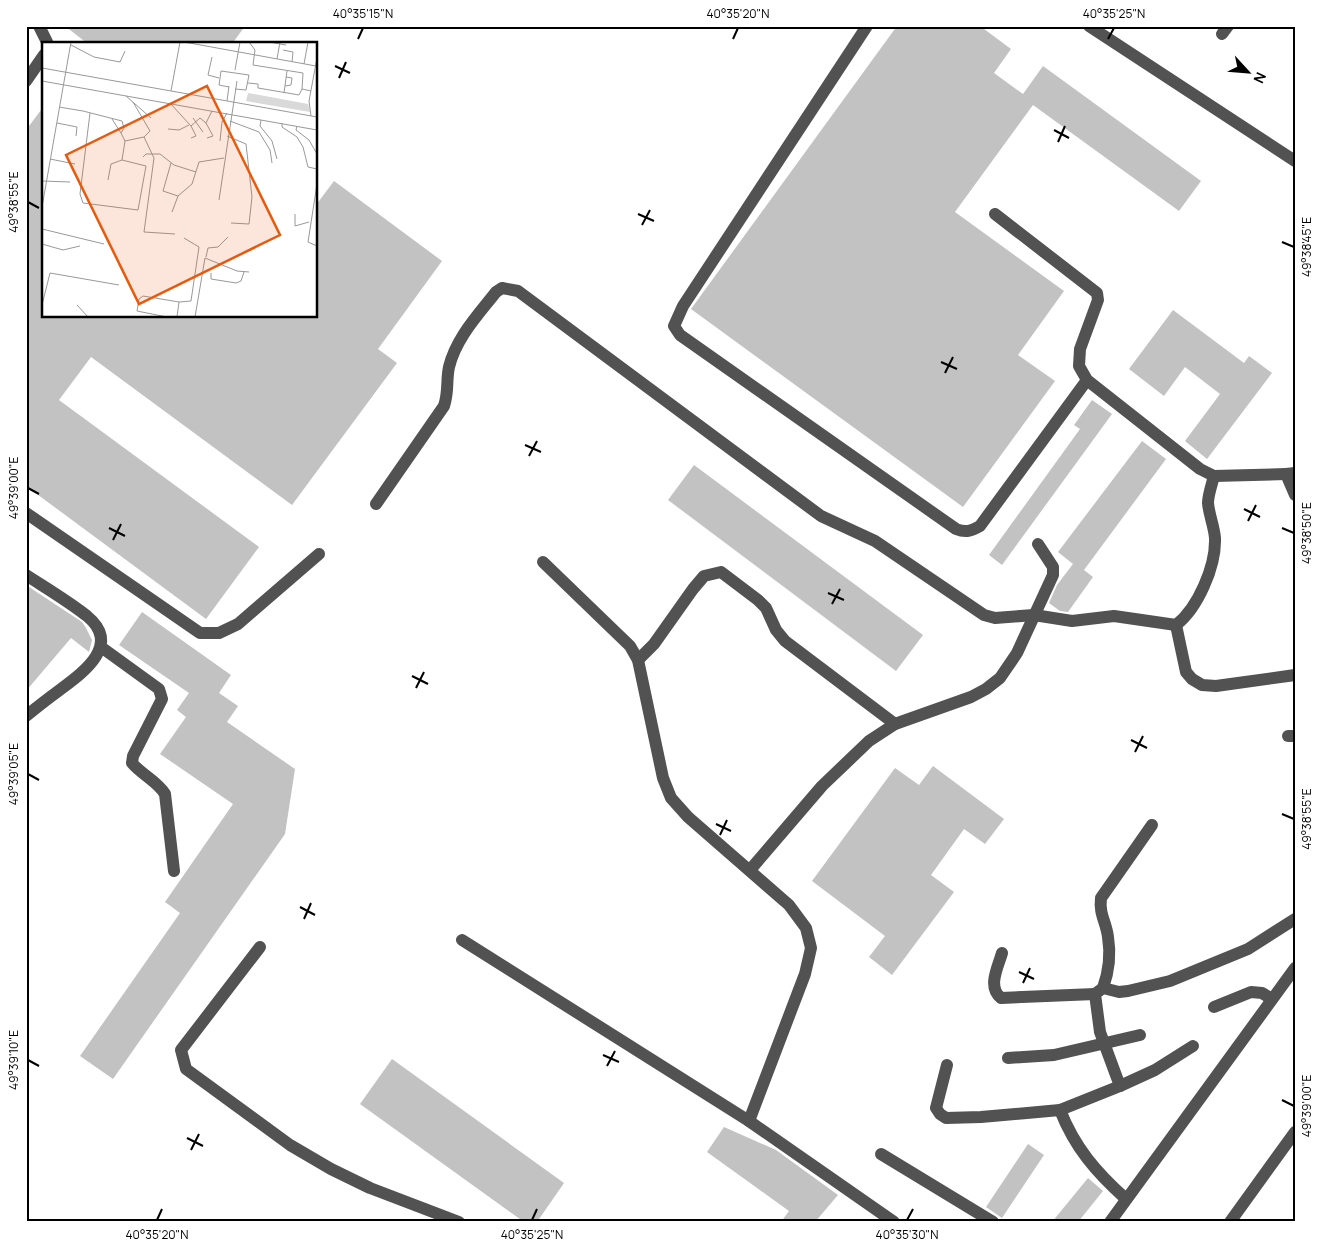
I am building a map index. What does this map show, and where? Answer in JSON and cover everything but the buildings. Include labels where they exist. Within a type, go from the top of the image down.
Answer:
[{"type":"street","points":[[39,26],[47,42]]},
{"type":"street","points":[[867,26],[683,306],[674,326],[680,335],[956,530],[964,532],[980,526],[1087,380]]},
{"type":"street","points":[[1089,26],[1295,161]]},
{"type":"street","points":[[26,82],[42,58]]},
{"type":"street","points":[[996,214],[1097,293],[1098,300],[1080,349],[1079,366],[1087,380],[1200,469],[1214,476],[1290,474],[1295,495]]},
{"type":"street","points":[[376,504],[444,406],[448,393],[449,368],[462,335],[496,292],[502,288],[518,291],[821,516],[875,541],[984,615],[995,618],[1034,615],[1072,621],[1114,616],[1176,625],[1193,607],[1214,553],[1215,537],[1208,502],[1214,476]]},
{"type":"street","points":[[26,513],[200,633],[219,633],[238,624],[319,554]]},
{"type":"street","points":[[750,870],[822,786],[869,741],[895,724],[970,697],[986,689],[1000,678],[1011,663],[1053,575],[1054,567],[1038,544]]},
{"type":"street","points":[[543,562],[630,646],[638,660],[662,778],[672,798],[688,817],[789,905],[806,928],[811,948],[805,974],[750,1120]]},
{"type":"street","points":[[638,660],[654,644],[704,576],[721,572],[766,608],[776,630],[785,641],[895,724]]},
{"type":"street","points":[[26,575],[87,616],[96,626],[101,636],[101,647],[92,663],[26,716]]},
{"type":"street","points":[[1176,625],[1186,672],[1192,679],[1202,685],[1216,686],[1295,675]]},
{"type":"street","points":[[101,647],[159,689],[162,696],[133,756],[132,763],[140,772],[160,786],[165,794],[174,871]]},
{"type":"street","points":[[1120,1086],[1100,1032],[1099,991],[1108,972],[1109,964],[1108,937],[1100,909],[1101,898],[1152,825]]},
{"type":"street","points":[[1002,953],[993,986],[996,994],[1001,998],[1099,991],[1119,992],[1170,981],[1248,949],[1295,919]]},
{"type":"street","points":[[462,940],[750,1120],[894,1222]]},
{"type":"street","points":[[260,947],[181,1050],[186,1069],[290,1145],[331,1169],[370,1188],[459,1222]]},
{"type":"street","points":[[1110,1222],[1295,968]]},
{"type":"street","points":[[1214,1007],[1251,992],[1262,993],[1272,999]]},
{"type":"street","points":[[1008,1058],[1054,1055],[1140,1035]]},
{"type":"street","points":[[947,1065],[936,1108],[946,1118],[981,1117],[1060,1110],[1155,1070],[1193,1046]]},
{"type":"street","points":[[1060,1110],[1070,1131],[1092,1167],[1126,1199]]},
{"type":"street","points":[[1230,1222],[1295,1132]]},
{"type":"street","points":[[881,1154],[993,1222]]}]
